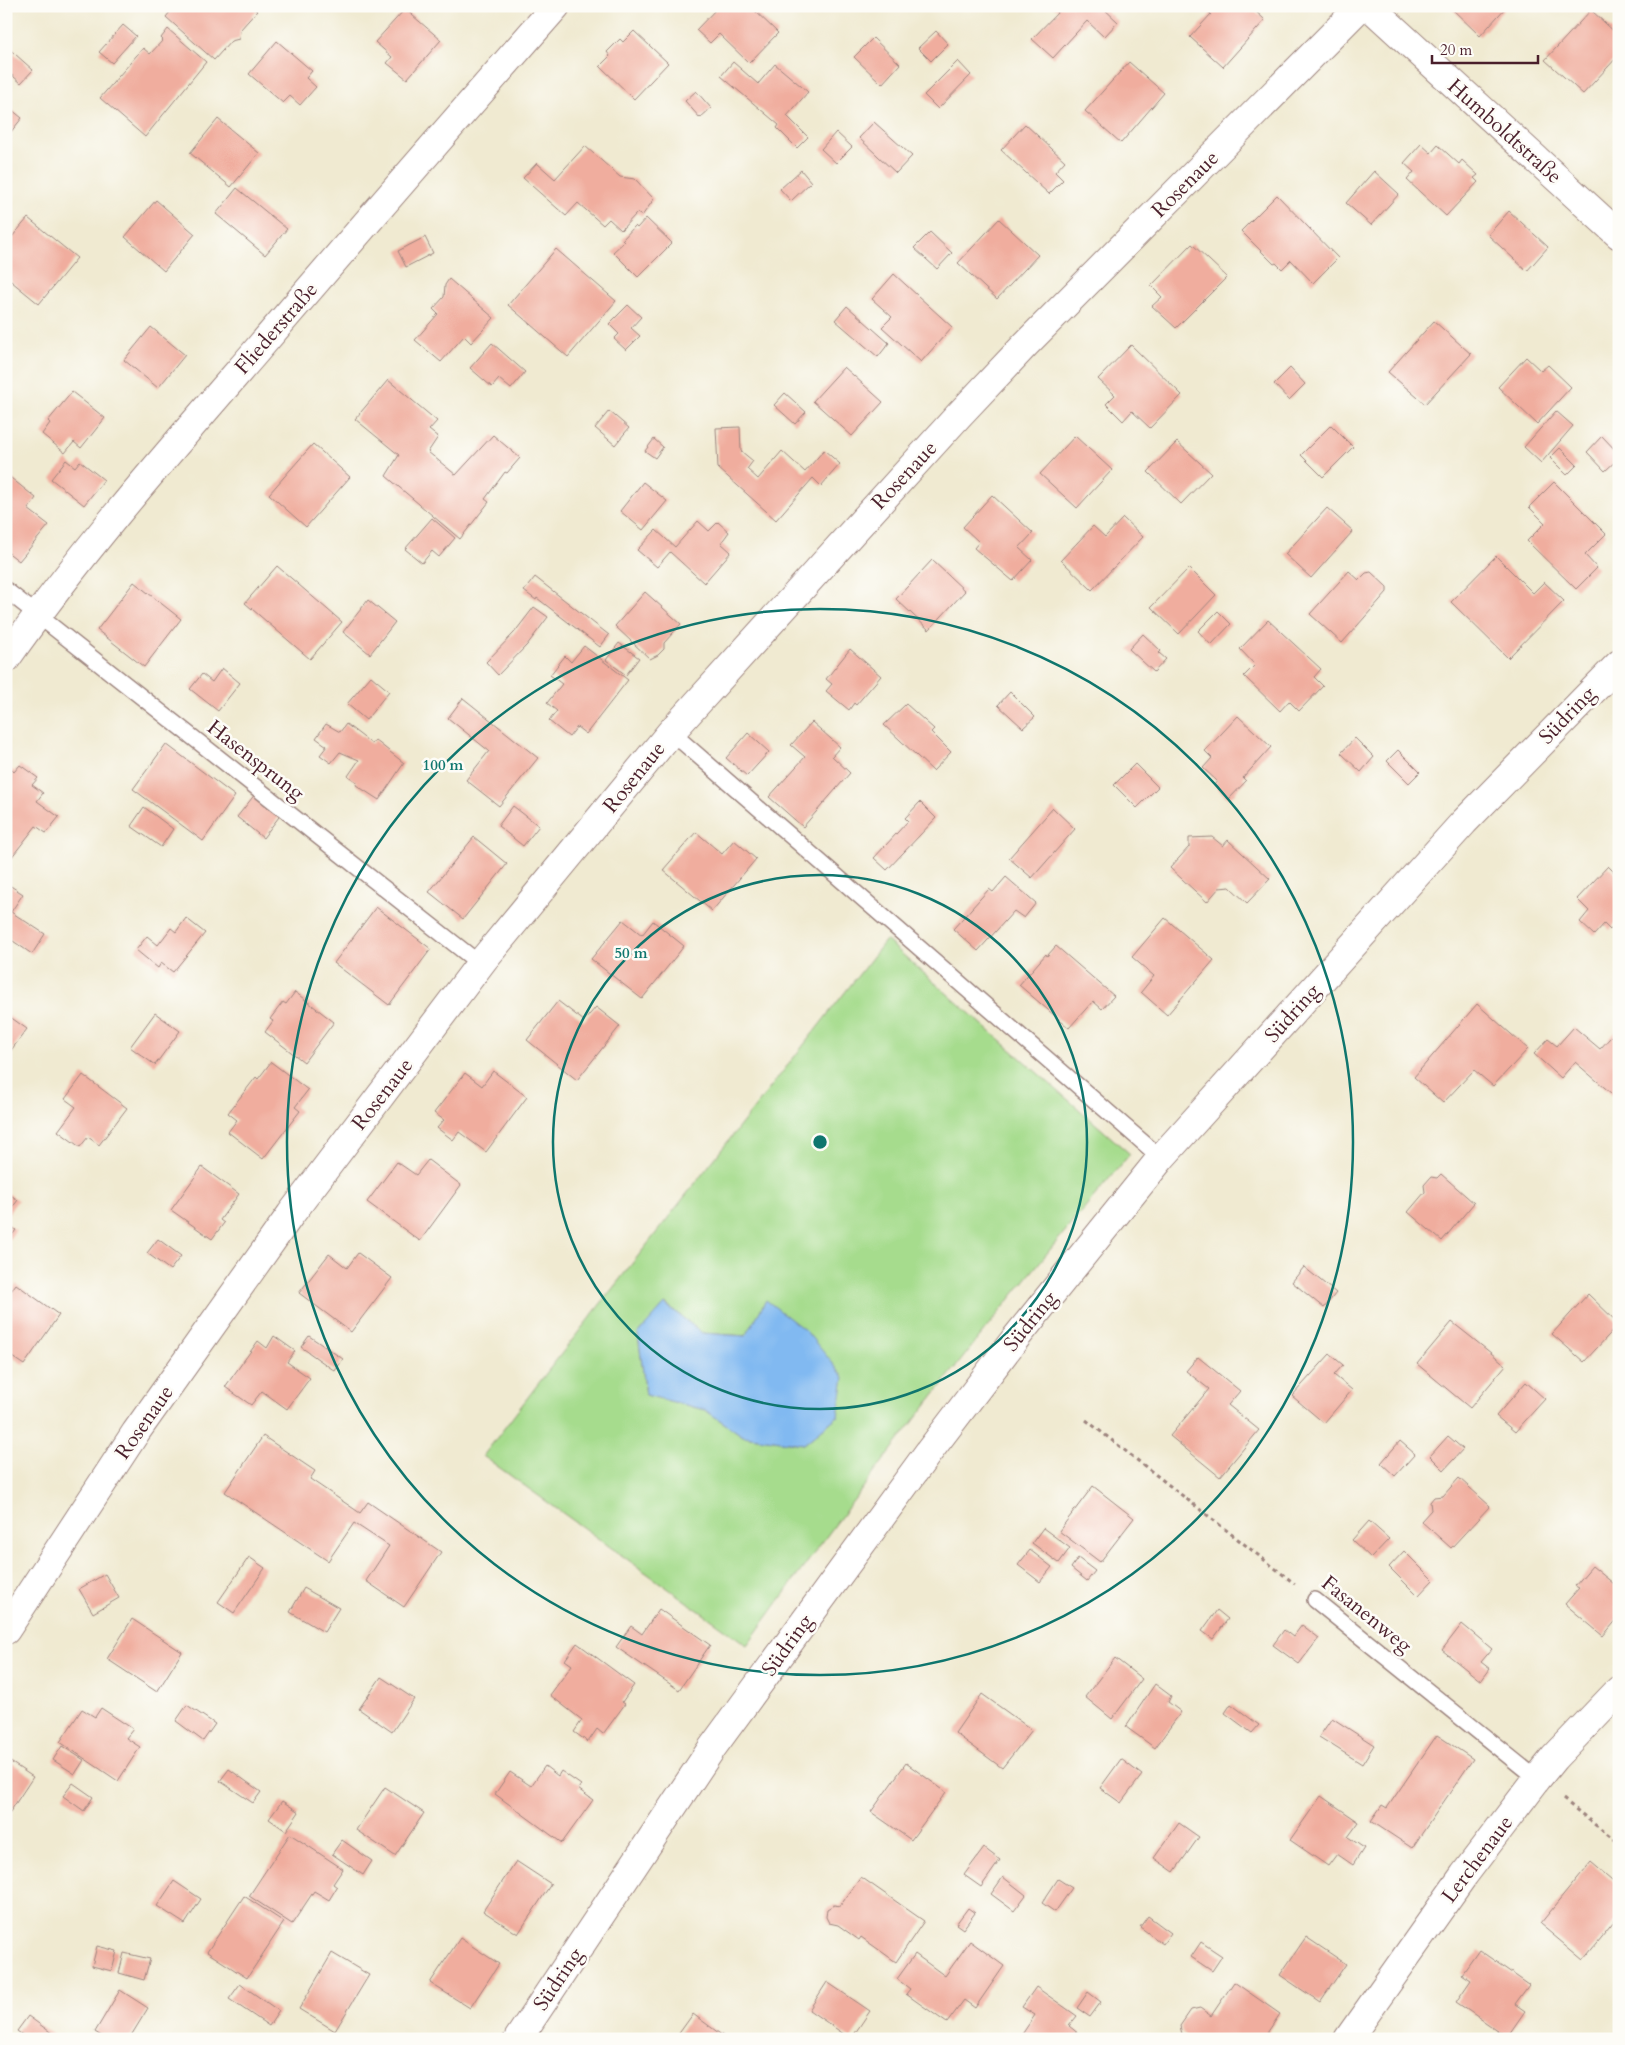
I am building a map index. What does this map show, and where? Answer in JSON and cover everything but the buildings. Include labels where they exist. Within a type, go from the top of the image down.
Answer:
[{"type":"street","name":"Fliederstraße","points":[[6,659],[121,509],[162,460],[434,143],[556,6]]},
{"type":"street","name":"Rosenaue","points":[[6,1630],[136,1432],[348,1137],[430,1033],[480,964],[671,732],[959,415],[1026,344],[1361,6]]},
{"type":"street","name":"Humboldtstraße","points":[[1369,6],[1619,235]]},
{"type":"street","name":"Südring","points":[[518,2039],[727,1726],[928,1453],[1015,1339],[1161,1158],[1464,822],[1619,664]]},
{"type":"street","name":"Lerchenaue","points":[[1348,2039],[1464,1875],[1537,1779],[1554,1758],[1619,1690]]},
{"type":"lane","name":"Hasensprung","points":[[6,590],[480,964]]},
{"type":"lane","points":[[671,732],[1161,1158]]},
{"type":"lane","name":"Fasanenweg","points":[[1315,1600],[1537,1779]]},
{"type":"path","name":"Fasanenweg","points":[[1086,1420],[1315,1600]]},
{"type":"path","points":[[1537,1779],[1619,1844]]},
{"type":"green space","points":[[886,940],[1130,1154],[981,1334],[886,1457],[747,1645],[483,1456]],"holes":[[[767,1301],[838,1416],[804,1444],[743,1436],[705,1410],[646,1395],[638,1334],[666,1304],[702,1333],[747,1336]]]},
{"type":"water","points":[[766,1300],[806,1331],[844,1377],[838,1416],[804,1444],[743,1436],[705,1410],[646,1395],[638,1334],[665,1304],[702,1333],[746,1336]]}]
